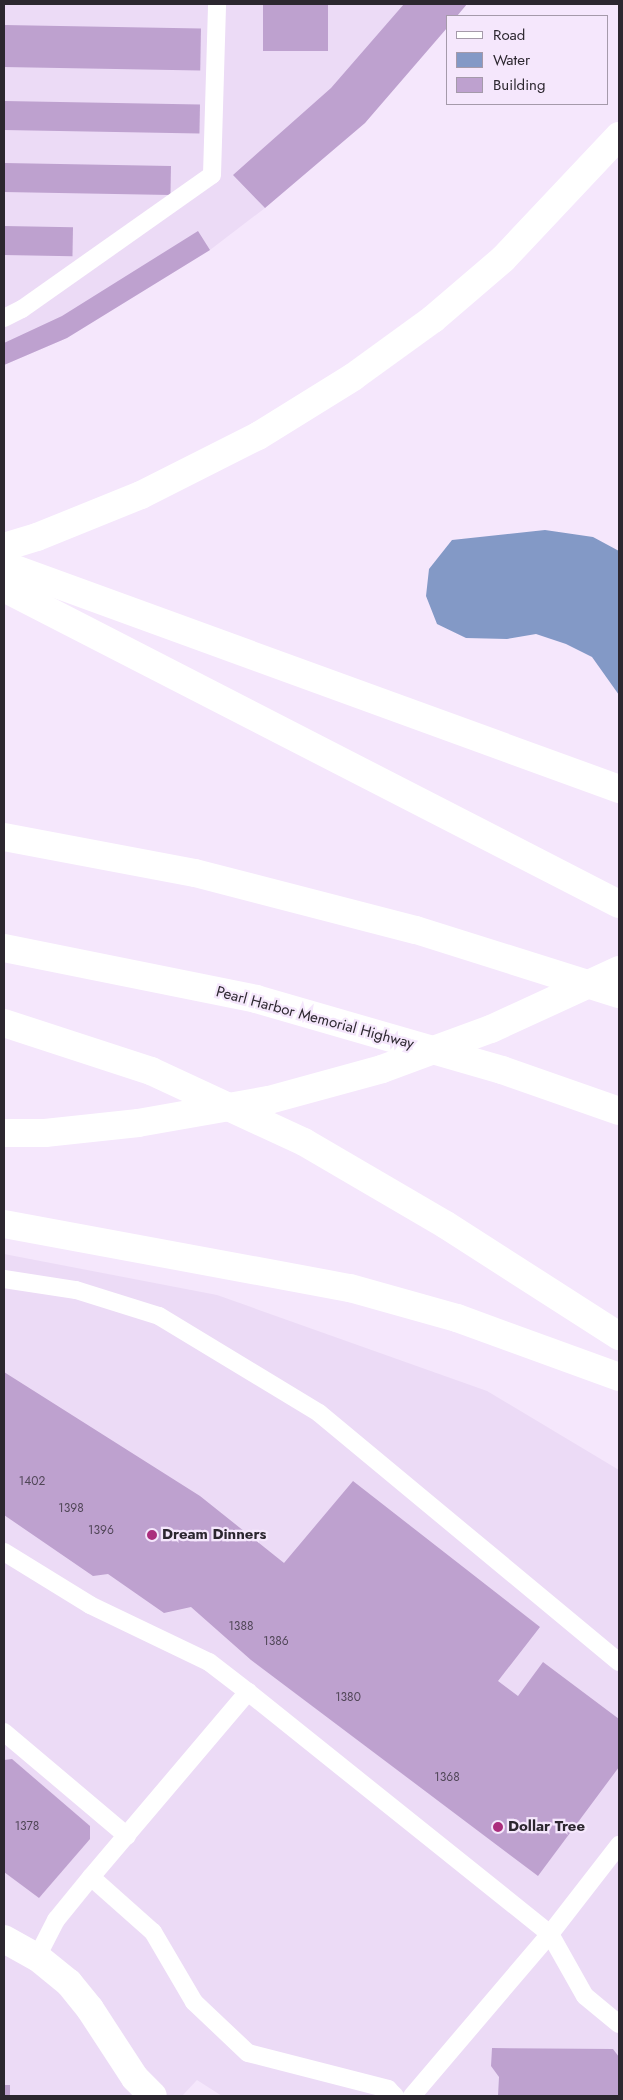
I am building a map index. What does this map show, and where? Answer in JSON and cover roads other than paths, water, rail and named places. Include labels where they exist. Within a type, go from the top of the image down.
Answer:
[{"type":"main road","points":[[4,547],[37,537],[141,495],[258,436],[353,378],[433,319],[503,259],[619,136]]},
{"type":"main road","points":[[4,565],[619,789]]},
{"type":"main road","points":[[4,588],[619,904]]},
{"type":"main road","points":[[4,838],[195,873],[416,930],[619,994]]},
{"type":"main road","name":"Pearl Harbor Memorial Highway","points":[[4,948],[256,999],[502,1070],[619,1111]]},
{"type":"main road","points":[[4,1133],[45,1133],[138,1123],[269,1100],[382,1069],[491,1029],[619,970]]},
{"type":"main road","points":[[4,1023],[151,1071],[304,1142],[446,1225],[619,1336]]},
{"type":"main road","points":[[4,1224],[350,1288],[457,1318],[619,1377]]},
{"type":"main road","points":[[4,1939],[37,1957],[69,1983],[90,2008],[135,2078],[149,2095]]},
{"type":"lane","points":[[4,318],[22,309],[212,175],[217,4]]},
{"type":"lane","points":[[4,1279],[76,1290],[159,1316],[319,1413],[619,1662]]},
{"type":"lane","points":[[4,1552],[90,1605],[209,1662],[550,1934],[584,1996],[619,2024]]},
{"type":"lane","points":[[37,1957],[56,1920],[248,1692]]},
{"type":"lane","points":[[4,1732],[127,1836]]},
{"type":"lane","points":[[412,2096],[550,1934],[619,1845]]},
{"type":"lane","points":[[91,1877],[153,1932],[194,2002],[248,2053],[388,2089],[395,2096]]},
{"type":"water","points":[[545,530],[593,537],[619,551],[619,695],[592,657],[566,644],[536,634],[507,639],[466,638],[437,624],[426,596],[429,569],[452,540]]},
{"type":"place","name":"Dream Dinners","points":[[152,1535]]},
{"type":"place","name":"Dollar Tree","points":[[498,1827]]}]
